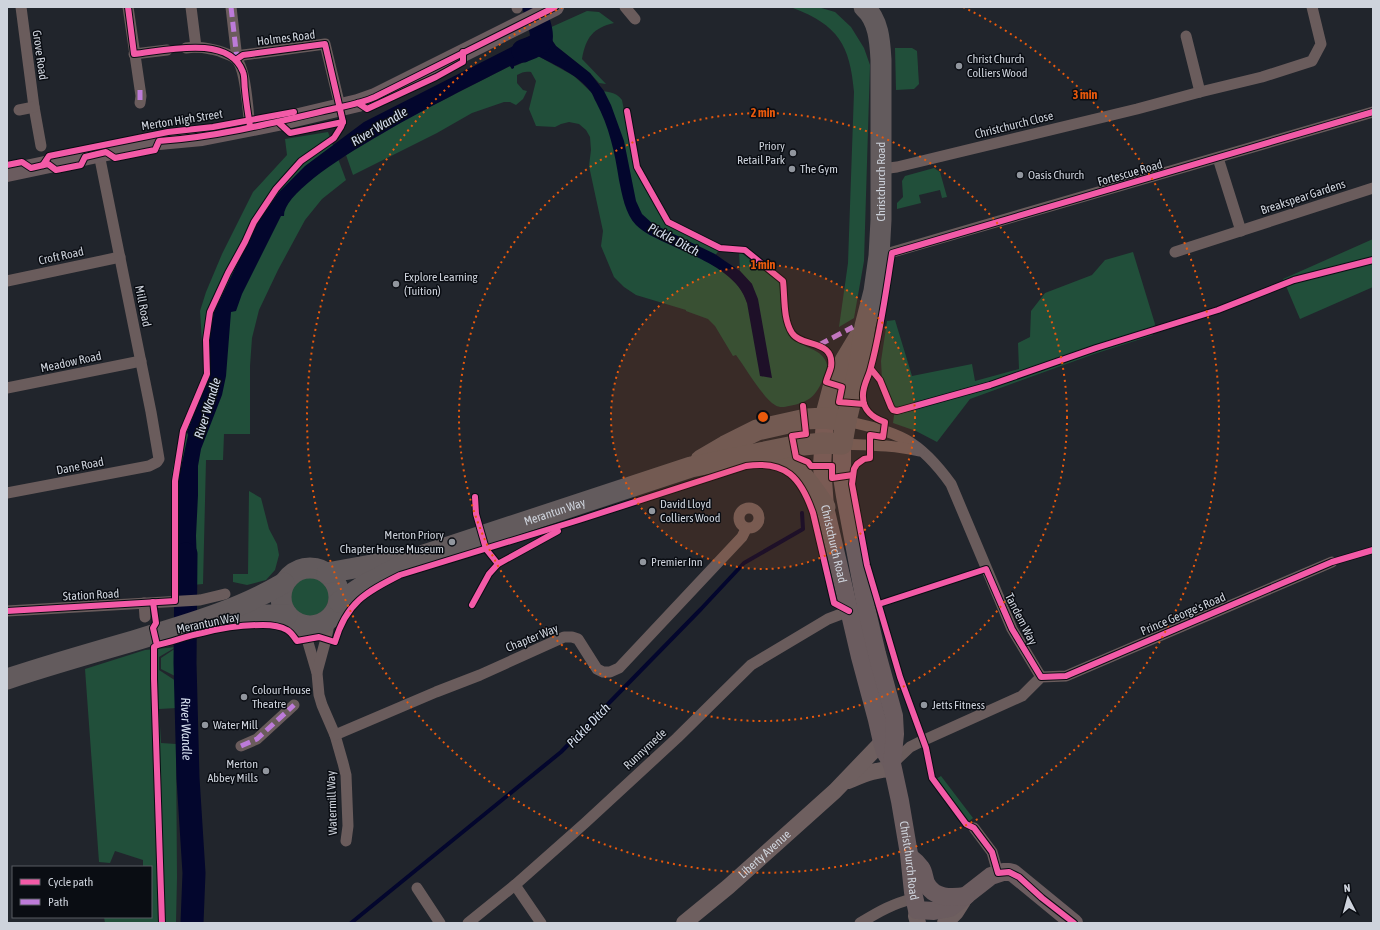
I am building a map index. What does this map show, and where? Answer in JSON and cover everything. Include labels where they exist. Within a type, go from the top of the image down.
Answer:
[{"type":"highway","name":"Christchurch Road","points":[[832,444],[846,422],[859,367],[874,291],[879,256],[881,60],[879,37],[875,23],[864,7]]},
{"type":"highway","name":"Christchurch Road","points":[[825,418],[834,384],[845,361],[866,326]]},
{"type":"highway","name":"Merantun Way","points":[[691,467],[725,446],[757,430],[806,419],[825,418],[846,422]]},
{"type":"highway","points":[[757,430],[752,448],[748,454],[773,455],[796,468],[802,473],[824,507]]},
{"type":"highway","name":"Merantun Way","points":[[335,610],[366,584],[421,556],[482,535],[691,467],[794,446],[832,444]]},
{"type":"highway","name":"Merantun Way","points":[[327,573],[421,556]]},
{"type":"highway","points":[[304,568],[313,568],[327,573],[333,578],[339,594],[335,610],[322,624],[303,626],[290,618],[282,607],[280,598],[284,583],[294,572],[304,568]]},
{"type":"highway","name":"Merantun Way","points":[[7,679],[195,622],[256,598],[284,583]]},
{"type":"highway","name":"Merantun Way","points":[[195,622],[255,615],[290,618]]},
{"type":"main road","name":"Merton High Street","points":[[7,173],[159,141],[250,128],[369,100],[520,12],[552,9]]},
{"type":"main road","name":"Christchurch Road","points":[[825,418],[842,477],[877,654],[894,716],[895,734],[892,766]]},
{"type":"main road","name":"Christchurch Road","points":[[832,444],[822,471],[824,507],[882,742],[892,766],[920,913]]},
{"type":"main road","points":[[909,856],[922,869],[931,890],[947,898],[966,896]]},
{"type":"main road","points":[[920,913],[950,908],[991,876],[998,873],[1009,872],[1019,877],[1042,898],[1074,923]]},
{"type":"street","name":"Grove Road","points":[[21,7],[34,107],[41,146]]},
{"type":"street","points":[[128,7],[140,90],[140,103]]},
{"type":"street","points":[[191,7],[191,47],[206,47],[237,59]]},
{"type":"street","points":[[231,7],[237,59],[243,73],[250,128]]},
{"type":"street","points":[[625,7],[634,19]]},
{"type":"street","name":"Christchurch Road","points":[[879,37],[881,7]]},
{"type":"street","name":"Christchurch Close","points":[[881,169],[897,167],[1137,109],[1262,77],[1312,61],[1321,44],[1312,7]]},
{"type":"street","points":[[1186,36],[1200,92]]},
{"type":"street","name":"Holmes Road","points":[[237,59],[243,55],[325,44],[338,98]]},
{"type":"street","points":[[134,54],[167,50]]},
{"type":"street","points":[[19,110],[34,107]]},
{"type":"street","name":"Fortescue Road","points":[[879,256],[1373,112]]},
{"type":"street","name":"Mill Road","points":[[99,154],[159,456],[157,462]]},
{"type":"street","points":[[1218,158],[1241,231]]},
{"type":"street","name":"Breakspear Gardens","points":[[1175,252],[1373,188]]},
{"type":"street","name":"Croft Road","points":[[7,281],[120,257]]},
{"type":"street","name":"Meadow Road","points":[[7,388],[141,361]]},
{"type":"street","name":"Tandem Way","points":[[846,422],[884,430],[901,436],[912,442],[924,452],[940,469],[951,484],[1012,629],[1041,677]]},
{"type":"street","points":[[832,444],[897,447],[924,452]]},
{"type":"street","name":"Dane Road","points":[[7,494],[149,466],[157,462]]},
{"type":"street","name":"Chapter Way","points":[[336,735],[436,692],[480,675],[564,637],[578,639],[597,669],[604,672],[610,672],[619,668],[742,537],[746,529]]},
{"type":"street","name":"Prince George's Road","points":[[1041,677],[1066,676],[1332,562]]},
{"type":"street","name":"Station Road","points":[[7,611],[200,600],[225,594]]},
{"type":"street","points":[[144,603],[145,617]]},
{"type":"street","points":[[317,673],[335,610]]},
{"type":"street","name":"Runnymede","points":[[468,923],[515,885],[585,823],[677,738],[751,665],[828,618],[849,610]]},
{"type":"street","points":[[290,618],[307,639],[317,673]]},
{"type":"street","name":"Watermill Way","points":[[317,673],[319,694],[322,705],[336,735],[346,776],[348,826],[346,841]]},
{"type":"street","points":[[892,766],[910,747],[1022,696],[1041,677]]},
{"type":"street","points":[[241,746],[257,739],[294,705]]},
{"type":"street","name":"Liberty Avenue","points":[[684,923],[728,888],[843,784],[882,742]]},
{"type":"street","name":"Liberty Avenue","points":[[843,784],[862,775],[892,766]]},
{"type":"street","points":[[974,828],[992,852],[998,873]]},
{"type":"street","points":[[515,885],[541,923]]},
{"type":"street","points":[[417,888],[440,923]]},
{"type":"street","points":[[945,923],[956,912],[966,896]]},
{"type":"street","points":[[860,923],[884,908],[894,904],[920,913]]},
{"type":"green space","points":[[818,7],[835,12],[851,27],[864,48],[870,65],[864,261],[854,318],[839,327],[848,263],[854,92],[852,76],[845,49],[839,39],[821,22],[793,8]]},
{"type":"green space","points":[[587,11],[599,12],[614,23],[596,31],[588,39],[582,59],[606,84],[599,83],[590,73],[556,46],[547,29]]},
{"type":"green space","points":[[895,48],[912,48],[917,51],[919,84],[914,89],[896,90]]},
{"type":"green space","points":[[538,56],[574,76],[590,91],[604,91],[616,94],[622,100],[635,168],[667,223],[719,250],[710,263],[737,284],[747,303],[752,284],[740,271],[739,251],[780,283],[783,318],[787,330],[800,344],[822,355],[827,365],[821,384],[811,397],[802,402],[787,406],[780,407],[775,405],[765,396],[736,355],[733,356],[715,326],[708,319],[686,310],[636,295],[624,287],[614,277],[601,246],[603,231],[589,166],[591,150],[590,137],[586,130],[579,124],[569,122],[555,127],[536,126],[529,109],[536,81],[531,72],[524,72],[517,75],[517,83],[523,90],[527,91],[523,99],[516,105],[510,102],[504,102],[472,113],[437,133],[353,175],[346,155],[412,116],[510,66],[512,69],[513,67]]},
{"type":"green space","points":[[328,132],[346,180],[322,199],[305,220],[278,270],[259,310],[252,338],[250,366],[250,434],[224,434],[223,460],[206,460],[203,584],[172,587],[172,471],[181,430],[204,374],[200,311],[206,292],[222,254],[253,192],[287,155],[285,139]]},
{"type":"green space","points":[[934,168],[940,172],[947,197],[942,198],[940,190],[919,195],[921,203],[897,209],[897,203],[903,197],[902,181],[905,176]]},
{"type":"green space","points":[[1373,239],[1373,287],[1300,319],[1283,279]]},
{"type":"green space","points":[[1133,252],[1155,324],[1153,335],[1094,354],[970,399],[937,442],[916,431],[893,423],[895,408],[882,380],[881,361],[887,321],[895,320],[912,376],[972,364],[975,381],[1019,369],[1018,343],[1030,337],[1031,311],[1045,293],[1092,275],[1105,260]]},
{"type":"green space","points":[[249,491],[261,498],[269,529],[277,544],[279,555],[275,570],[266,580],[247,585],[233,582],[233,574],[248,574]]},
{"type":"green space","points":[[313,576],[320,579],[326,585],[329,596],[328,604],[320,613],[313,616],[305,616],[298,613],[290,604],[289,592],[292,585],[301,577]]},
{"type":"green space","points":[[179,646],[179,678],[161,669],[161,658]]},
{"type":"green space","points":[[176,647],[159,657],[159,670],[176,681],[177,708],[159,709],[161,743],[176,744],[176,923],[105,923],[104,918],[152,918],[152,866],[143,866],[143,860],[115,851],[110,863],[99,862],[85,669],[145,650]]},
{"type":"green space","points":[[941,776],[973,818],[968,822],[936,779]]},
{"type":"water","points":[[547,29],[556,46],[590,73],[604,91],[611,105],[624,141],[636,201],[642,214],[653,224],[715,254],[740,271],[752,284],[758,299],[772,378],[760,376],[747,303],[742,291],[724,273],[713,265],[653,237],[636,225],[624,204],[611,140],[601,111],[592,94],[585,85],[573,75],[538,56],[514,66],[512,69],[510,66],[422,111],[383,133],[345,156],[314,178],[292,199],[284,216],[281,216],[242,294],[236,311],[231,312],[226,376],[222,395],[201,449],[198,466],[196,536],[197,565],[193,584],[179,586],[178,481],[188,435],[187,432],[209,374],[209,339],[214,312],[257,223],[279,192],[305,166],[364,122]]},
{"type":"waterway","name":"River Wandle","points":[[523,51],[537,45],[541,39],[541,30],[534,7]]},
{"type":"waterway","name":"Pickle Ditch","points":[[351,923],[561,752],[744,563],[803,529],[802,513]]},
{"type":"waterway","name":"River Wandle","points":[[186,554],[185,663],[188,778],[194,873],[192,923]]},
{"type":"marked path","points":[[231,7],[237,59]]},
{"type":"marked path","points":[[140,90],[140,103]]},
{"type":"marked path","points":[[819,345],[853,327]]},
{"type":"marked path","points":[[241,746],[257,739],[294,705]]},
{"type":"cycle path","points":[[128,7],[134,54],[178,48],[194,48],[210,49],[224,53],[236,60],[244,74],[250,126]]},
{"type":"cycle path","points":[[7,165],[22,162],[31,168],[48,164],[56,170],[81,165],[85,157],[106,152],[115,158],[155,150],[159,141],[244,129],[358,103],[375,97],[555,7]]},
{"type":"cycle path","points":[[7,611],[175,601],[175,481],[183,431],[207,374],[206,340],[210,312],[254,222],[276,189],[301,161],[334,138],[343,122],[325,44],[243,55],[237,59]]},
{"type":"cycle path","points":[[358,103],[367,109],[436,77],[463,62],[463,52]]},
{"type":"cycle path","points":[[627,111],[637,167],[668,222],[720,248],[745,250],[783,281],[787,321],[792,333],[797,338],[817,345],[828,352],[831,358],[831,367],[826,382],[842,387],[839,402],[864,404]]},
{"type":"cycle path","points":[[43,165],[49,156],[168,132],[213,127],[294,112]]},
{"type":"cycle path","points":[[1074,923],[1042,898],[1019,877],[1009,872],[998,873],[992,852],[974,828],[966,824],[932,778],[926,748],[900,677],[867,565],[852,484],[854,469],[857,464],[864,459],[870,458],[870,435],[883,437],[885,422],[876,418],[867,410],[863,402],[863,393],[878,339],[892,253],[1373,112]]},
{"type":"cycle path","points":[[278,122],[290,133],[343,122]]},
{"type":"cycle path","points":[[871,369],[880,380],[891,407],[893,410],[897,411],[990,385],[1096,348],[1218,310],[1294,280],[1373,260]]},
{"type":"cycle path","points":[[803,406],[806,434],[792,436],[796,457],[808,462],[811,466],[832,466],[832,478],[853,475]]},
{"type":"cycle path","points":[[157,645],[217,630],[240,626],[263,625],[275,626],[284,629],[290,632],[297,641],[319,637],[335,642],[345,617],[351,608],[367,593],[400,575],[579,520],[746,466],[760,465],[782,469],[790,474],[803,490],[813,513],[834,603],[849,611]]},
{"type":"cycle path","points":[[475,497],[476,514],[486,549],[498,564]]},
{"type":"cycle path","points":[[472,605],[489,574],[498,564],[558,531]]},
{"type":"cycle path","points":[[879,604],[986,569],[1012,629],[1041,677],[1066,676],[1332,562],[1373,550]]},
{"type":"cycle path","points":[[153,602],[156,623],[153,628],[157,645],[154,647],[154,679],[162,923]]},
{"type":"place","name":"Christ Church Colliers Wood","points":[[959,66]]},
{"type":"place","name":"Priory Retail Park","points":[[793,153]]},
{"type":"place","name":"The Gym","points":[[792,169]]},
{"type":"place","name":"Oasis Church","points":[[1020,175]]},
{"type":"place","name":"Explore Learning (Tuition)","points":[[396,284]]},
{"type":"place","name":"David Lloyd Colliers Wood","points":[[652,511]]},
{"type":"place","name":"Merton Priory Chapter House Museum","points":[[452,542]]},
{"type":"place","name":"Premier Inn","points":[[643,562]]},
{"type":"place","name":"Colour House Theatre","points":[[244,697]]},
{"type":"place","name":"Jetts Fitness","points":[[924,705]]},
{"type":"place","name":"Water Mill","points":[[205,725]]},
{"type":"place","name":"Merton Abbey Mills","points":[[266,771]]}]
